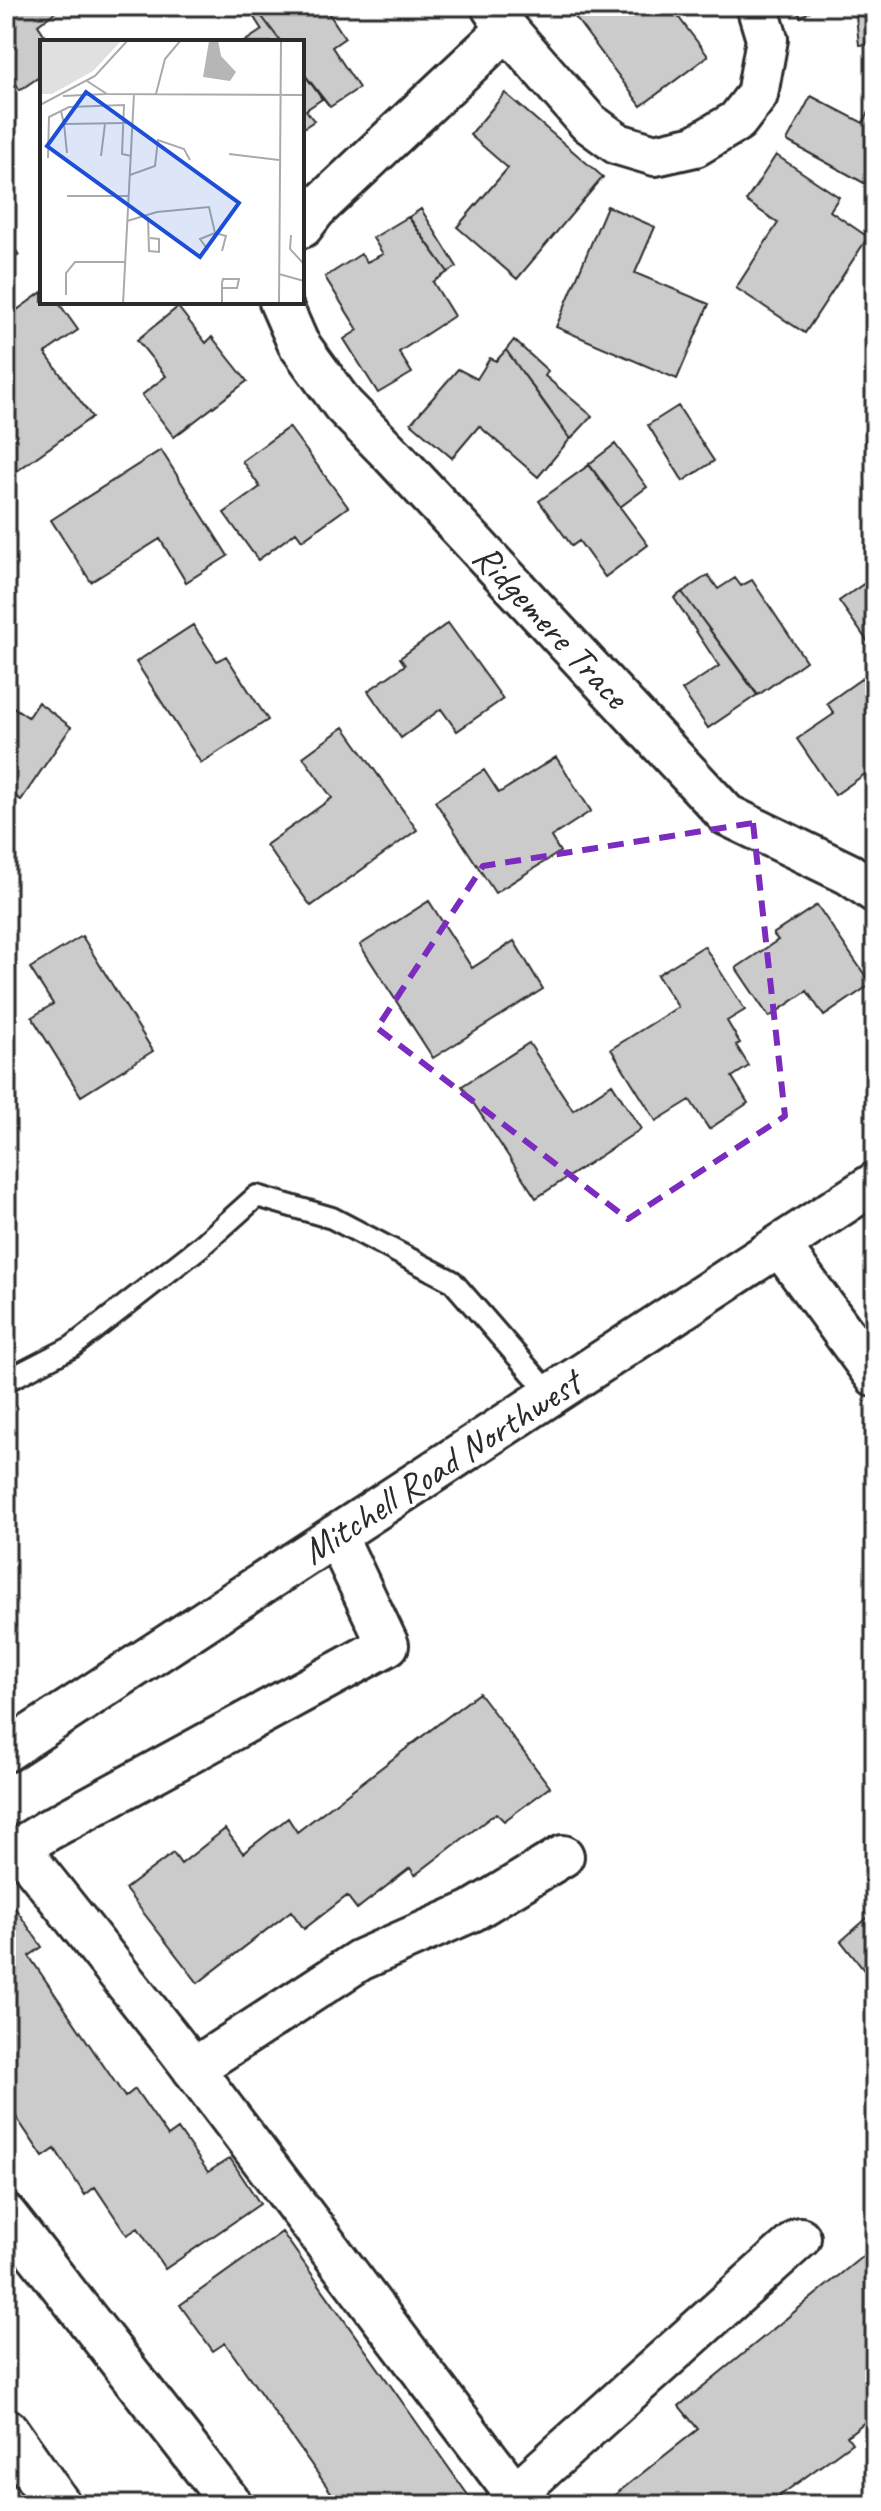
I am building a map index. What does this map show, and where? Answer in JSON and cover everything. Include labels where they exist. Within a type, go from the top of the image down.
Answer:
[{"type":"street","points":[[304,224],[499,18],[588,122],[618,144],[655,155],[695,146],[737,121],[757,95],[767,39],[757,6]]},
{"type":"street","name":"Ridgemere Trace","points":[[281,304],[298,343],[343,405],[727,815],[866,871]]},
{"type":"street","name":"Mitchell Road Northwest","points":[[6,1751],[875,1183]]},
{"type":"street","points":[[780,1246],[875,1376]]},
{"type":"street","points":[[336,1535],[388,1645],[13,1852],[193,2069],[510,2499],[800,2238]]},
{"type":"street","points":[[193,2069],[360,1960],[472,1911],[563,1856]]},
{"type":"street","points":[[6,2215],[232,2505]]},
{"type":"street","points":[[6,2431],[58,2505]]},
{"type":"lane","points":[[6,1381],[72,1347],[200,1247],[257,1196],[332,1218],[452,1281],[551,1395]]},
{"type":"highlighted area","points":[[753,823],[785,1116],[628,1219],[377,1028],[483,866]]},
{"type":"building","points":[[6,6],[63,6],[38,25],[48,40],[40,40],[40,76],[20,90],[6,70]]},
{"type":"building","points":[[254,6],[280,40],[247,40],[262,30],[248,8]]},
{"type":"building","points":[[254,6],[324,6],[345,38],[332,47],[359,88],[330,107],[304,74],[304,40],[280,40]]},
{"type":"building","points":[[573,6],[670,6],[708,56],[641,106],[569,9]]},
{"type":"building","points":[[793,6],[817,6],[801,17]]},
{"type":"building","points":[[855,6],[875,6],[875,44],[859,45]]},
{"type":"building","points":[[304,74],[322,99],[306,110],[314,121],[304,128]]},
{"type":"building","points":[[505,93],[603,177],[517,279],[457,227],[508,168],[470,135]]},
{"type":"building","points":[[811,96],[863,123],[875,101],[875,189],[787,141]]},
{"type":"building","points":[[776,155],[839,197],[830,211],[868,237],[805,333],[736,288],[778,223],[746,201]]},
{"type":"building","points":[[607,206],[655,227],[635,273],[709,304],[677,379],[556,327]]},
{"type":"building","points":[[421,209],[457,267],[448,272],[409,217]]},
{"type":"building","points":[[408,217],[448,272],[433,282],[454,316],[399,352],[412,373],[378,393],[344,339],[358,330],[325,277],[361,254],[367,262],[383,254],[373,238]]},
{"type":"building","points":[[6,237],[19,255],[6,264]]},
{"type":"building","points":[[40,293],[40,304],[59,304],[78,330],[45,353],[92,417],[17,471],[6,455],[6,318]]},
{"type":"building","points":[[178,307],[206,343],[212,337],[247,381],[174,437],[142,395],[166,376],[137,340]]},
{"type":"building","points":[[514,340],[548,371],[545,376],[592,416],[571,439],[506,350]]},
{"type":"building","points":[[506,350],[570,439],[538,477],[479,426],[452,458],[411,423],[458,369],[477,379],[490,358],[496,361]]},
{"type":"building","points":[[678,406],[714,461],[683,481],[648,425]]},
{"type":"building","points":[[289,427],[348,507],[302,540],[296,532],[258,560],[224,513],[260,487],[242,461]]},
{"type":"building","points":[[615,444],[647,487],[620,507],[589,464]]},
{"type":"building","points":[[161,450],[228,556],[186,582],[160,539],[91,582],[51,520]]},
{"type":"building","points":[[589,465],[648,545],[605,577],[579,541],[572,546],[539,501]]},
{"type":"building","points":[[708,575],[718,589],[735,578],[741,586],[752,580],[806,661],[758,695],[682,592]]},
{"type":"building","points":[[875,576],[875,652],[839,601]]},
{"type":"building","points":[[682,592],[757,695],[708,728],[682,690],[719,666],[674,598]]},
{"type":"building","points":[[448,623],[503,699],[457,731],[441,709],[401,738],[368,691],[405,665],[400,658]]},
{"type":"building","points":[[193,625],[217,661],[226,656],[268,720],[201,763],[136,662]]},
{"type":"building","points":[[871,672],[875,678],[875,767],[835,795],[797,739],[834,714],[827,703]]},
{"type":"building","points":[[38,702],[71,727],[21,800],[6,790],[6,709],[9,704],[28,717]]},
{"type":"building","points":[[344,727],[417,830],[311,906],[266,845],[332,798],[303,757]]},
{"type":"building","points":[[556,757],[591,811],[551,837],[560,852],[495,893],[435,801],[484,770],[499,793]]},
{"type":"building","points":[[429,901],[472,968],[514,941],[543,989],[433,1058],[360,945]]},
{"type":"building","points":[[817,905],[871,984],[824,1016],[807,991],[769,1017],[736,968],[778,940],[773,934]]},
{"type":"building","points":[[82,936],[153,1051],[81,1096],[32,1017],[53,1004],[30,968]]},
{"type":"building","points":[[704,946],[745,1010],[727,1021],[740,1043],[736,1045],[749,1066],[732,1077],[748,1103],[709,1129],[690,1100],[656,1121],[611,1049],[678,1007],[657,975]]},
{"type":"building","points":[[529,1043],[573,1110],[612,1084],[641,1129],[536,1198],[462,1086]]},
{"type":"building","points":[[479,1693],[550,1787],[504,1821],[496,1813],[415,1875],[410,1868],[357,1909],[347,1896],[304,1929],[291,1911],[198,1983],[125,1889],[173,1853],[181,1864],[225,1829],[243,1853],[288,1818],[297,1832]]},
{"type":"building","points":[[9,1899],[42,1947],[29,1956],[125,2097],[135,2089],[168,2136],[178,2129],[208,2172],[230,2158],[260,2204],[165,2269],[138,2228],[127,2235],[95,2187],[85,2195],[55,2149],[43,2157],[6,2102],[6,1901]]},
{"type":"building","points":[[875,1914],[875,1984],[841,1941]]},
{"type":"building","points":[[282,2232],[475,2505],[340,2505],[225,2343],[213,2351],[180,2305]]},
{"type":"building","points":[[875,2246],[875,2414],[847,2436],[852,2443],[767,2505],[602,2505],[698,2429],[679,2406]]}]
